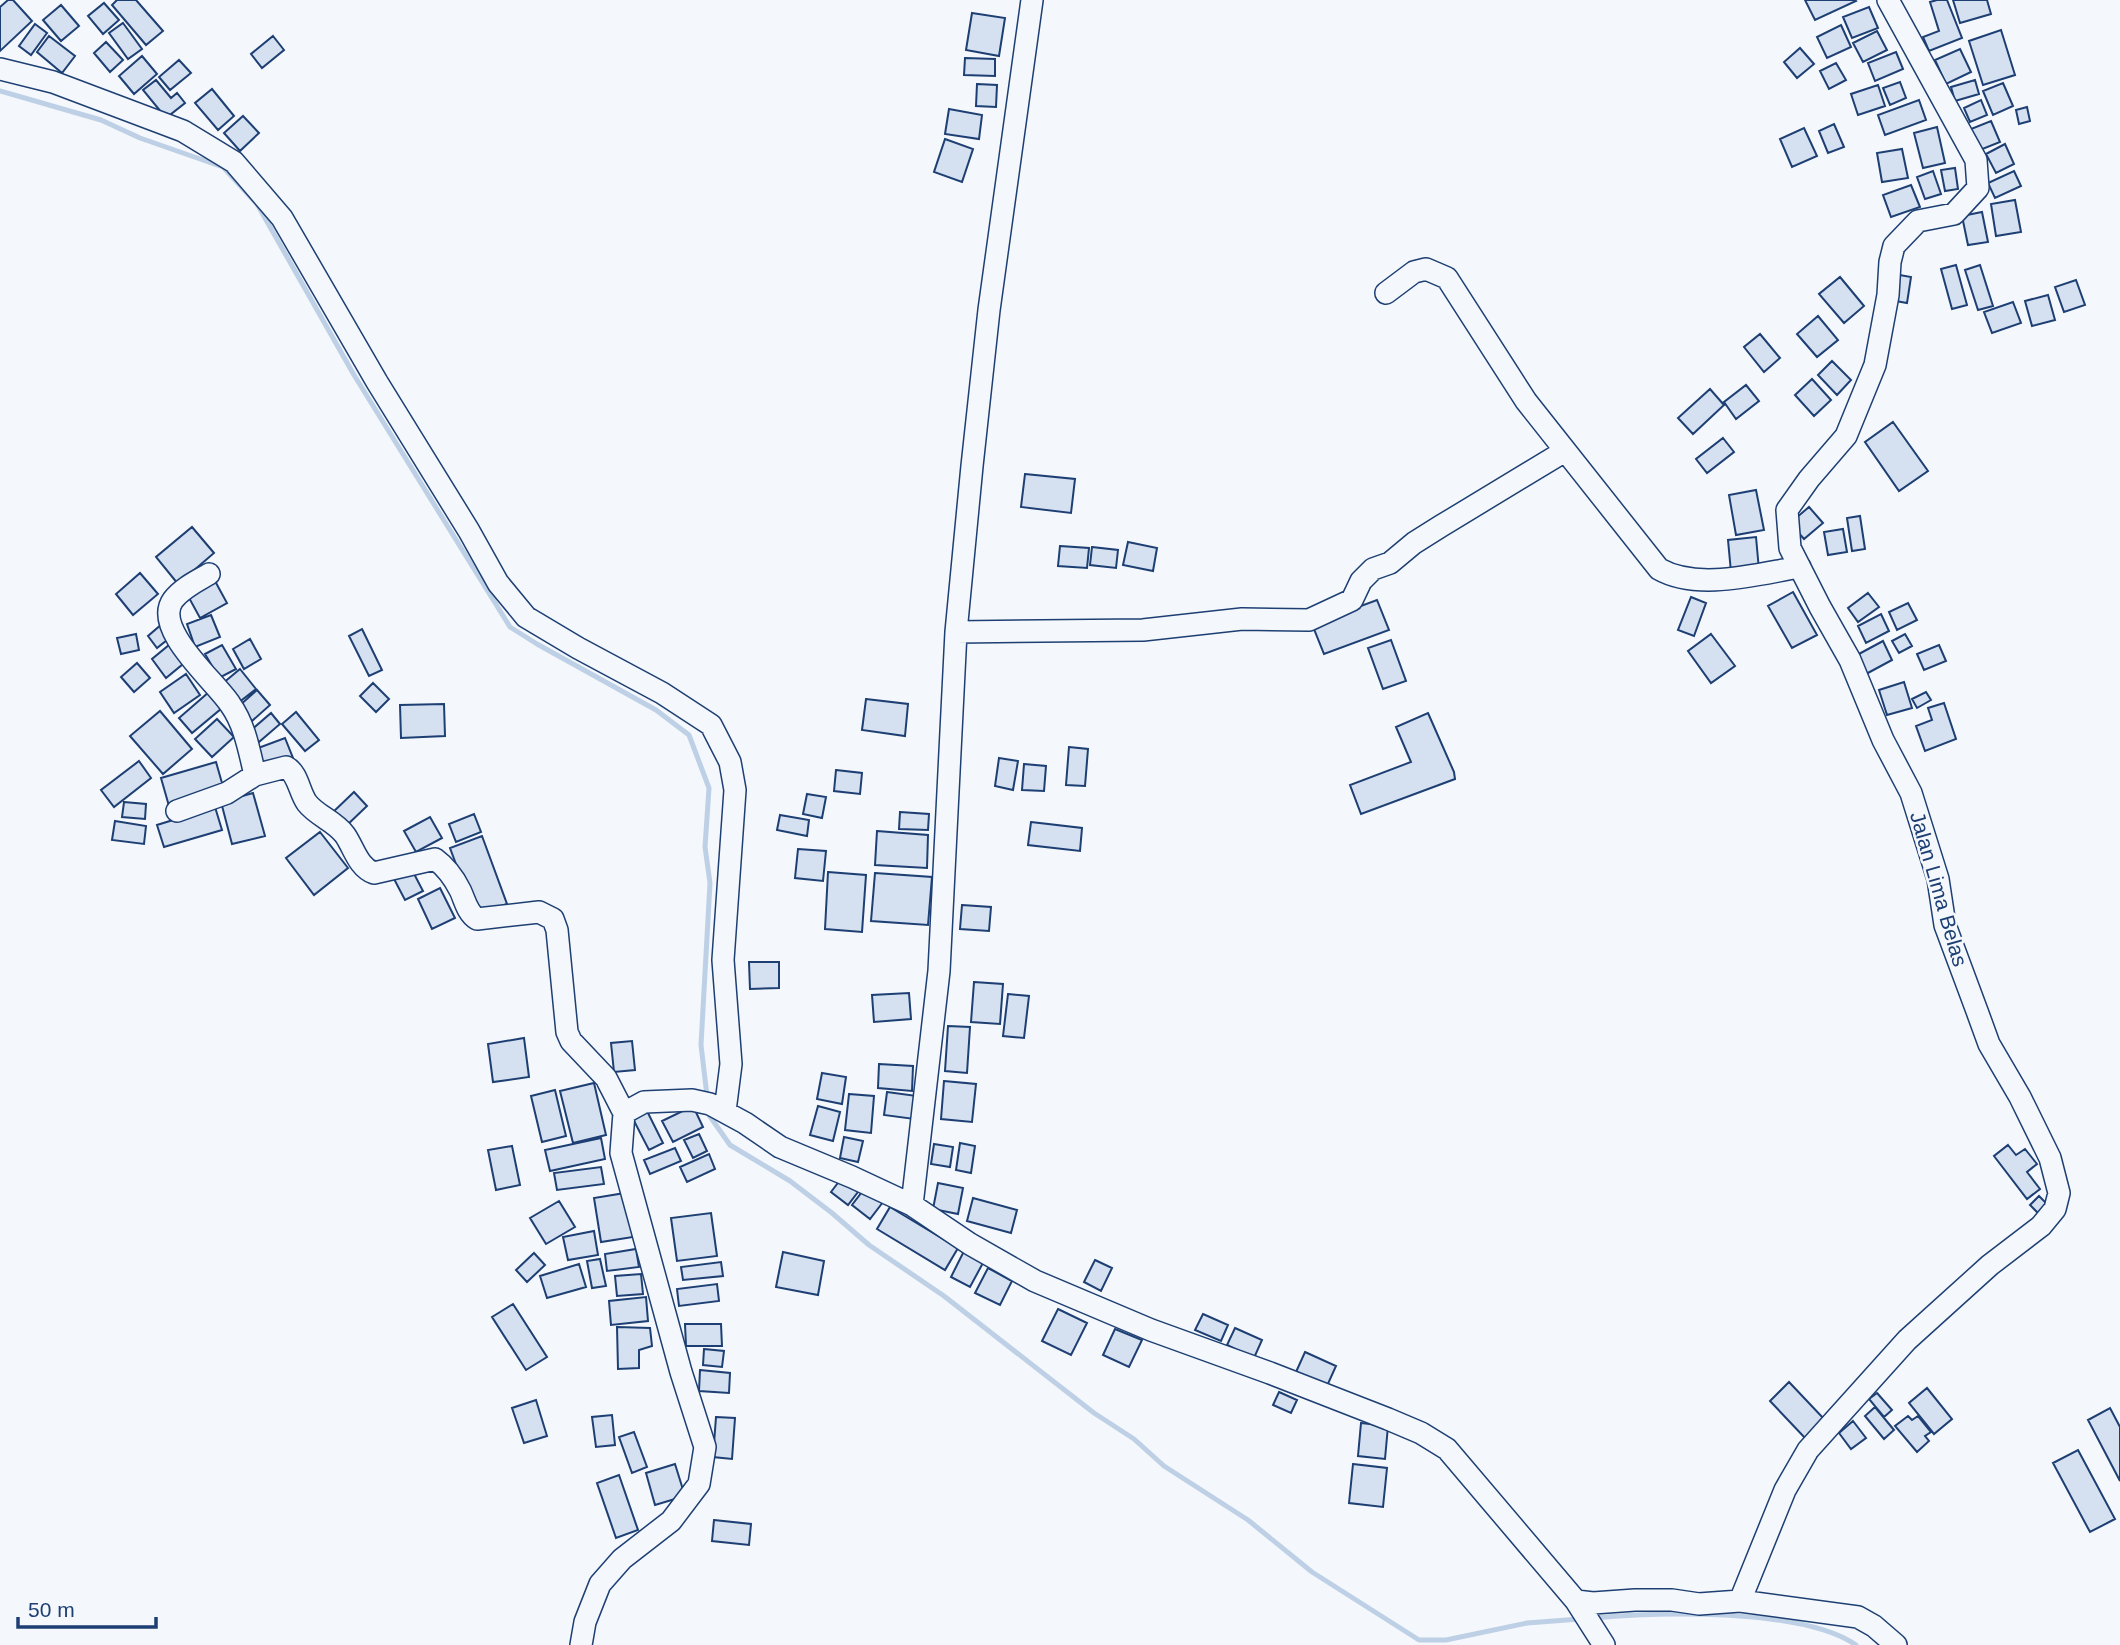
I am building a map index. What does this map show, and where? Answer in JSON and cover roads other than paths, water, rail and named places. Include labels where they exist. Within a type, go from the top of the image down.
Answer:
[{"type":"street","points":[[912,1205],[939,971],[956,632],[989,310],[1032,0]]},
{"type":"street","name":"Jalan Lima Belas","points":[[1740,1601],[1785,1490],[1808,1450],[1907,1340],[1990,1265],[2041,1226],[2056,1209],[2059,1193],[2050,1158],[2020,1097],[1989,1044],[1976,1011],[1945,925],[1938,879],[1911,793],[1884,740],[1850,660],[1790,548],[1787,510],[1809,479],[1846,436],[1875,365],[1894,246],[1918,221],[1954,214],[1978,188],[1976,160],[1888,0]]},
{"type":"street","points":[[0,69],[52,82],[183,131],[234,162],[282,218],[498,583],[526,617],[578,649],[662,692],[711,725],[730,762],[735,790],[723,960],[731,1064],[709,1105]]},
{"type":"street","points":[[1386,293],[1414,272],[1426,269],[1447,278],[1526,401],[1659,569],[1670,576],[1717,581],[1800,567]]},
{"type":"street","points":[[956,632],[1143,630],[1242,619],[1309,620],[1352,600],[1361,581],[1373,569],[1390,563],[1440,526],[1565,451]]},
{"type":"street","points":[[209,574],[176,596],[169,612],[182,648],[216,685],[240,719],[255,775]]},
{"type":"street","points":[[177,811],[227,793],[255,775],[286,766],[295,777],[299,792],[310,807],[343,832],[360,863],[367,870],[374,873],[435,859],[449,872],[472,916],[477,919],[539,912],[553,919],[557,930],[567,1032],[571,1041],[606,1079],[624,1113],[621,1153],[681,1372],[705,1447],[699,1484],[671,1521],[622,1559],[600,1584],[585,1622],[581,1645]]},
{"type":"street","points":[[624,1113],[644,1102],[709,1105],[780,1147],[912,1205],[970,1244],[1035,1281],[1151,1330],[1270,1373],[1421,1433],[1447,1449],[1579,1607],[1604,1645]]},
{"type":"street","points":[[1579,1607],[1593,1603],[1635,1600],[1672,1600],[1699,1604],[1740,1601],[1858,1617],[1874,1626],[1896,1645]]},
{"type":"waterway","points":[[0,91],[101,120],[140,138],[223,167],[257,204],[354,375],[510,627],[656,710],[689,735],[709,788],[705,847],[710,883],[701,1045],[707,1096]]},
{"type":"waterway","points":[[708,1110],[730,1145],[790,1181],[869,1245],[944,1296],[1094,1413],[1134,1439],[1164,1466],[1248,1520],[1312,1572],[1419,1640],[1446,1640],[1527,1623],[1580,1619]]},
{"type":"waterway","points":[[1593,1618],[1654,1614],[1729,1615],[1801,1624],[1832,1633],[1856,1645]]}]
